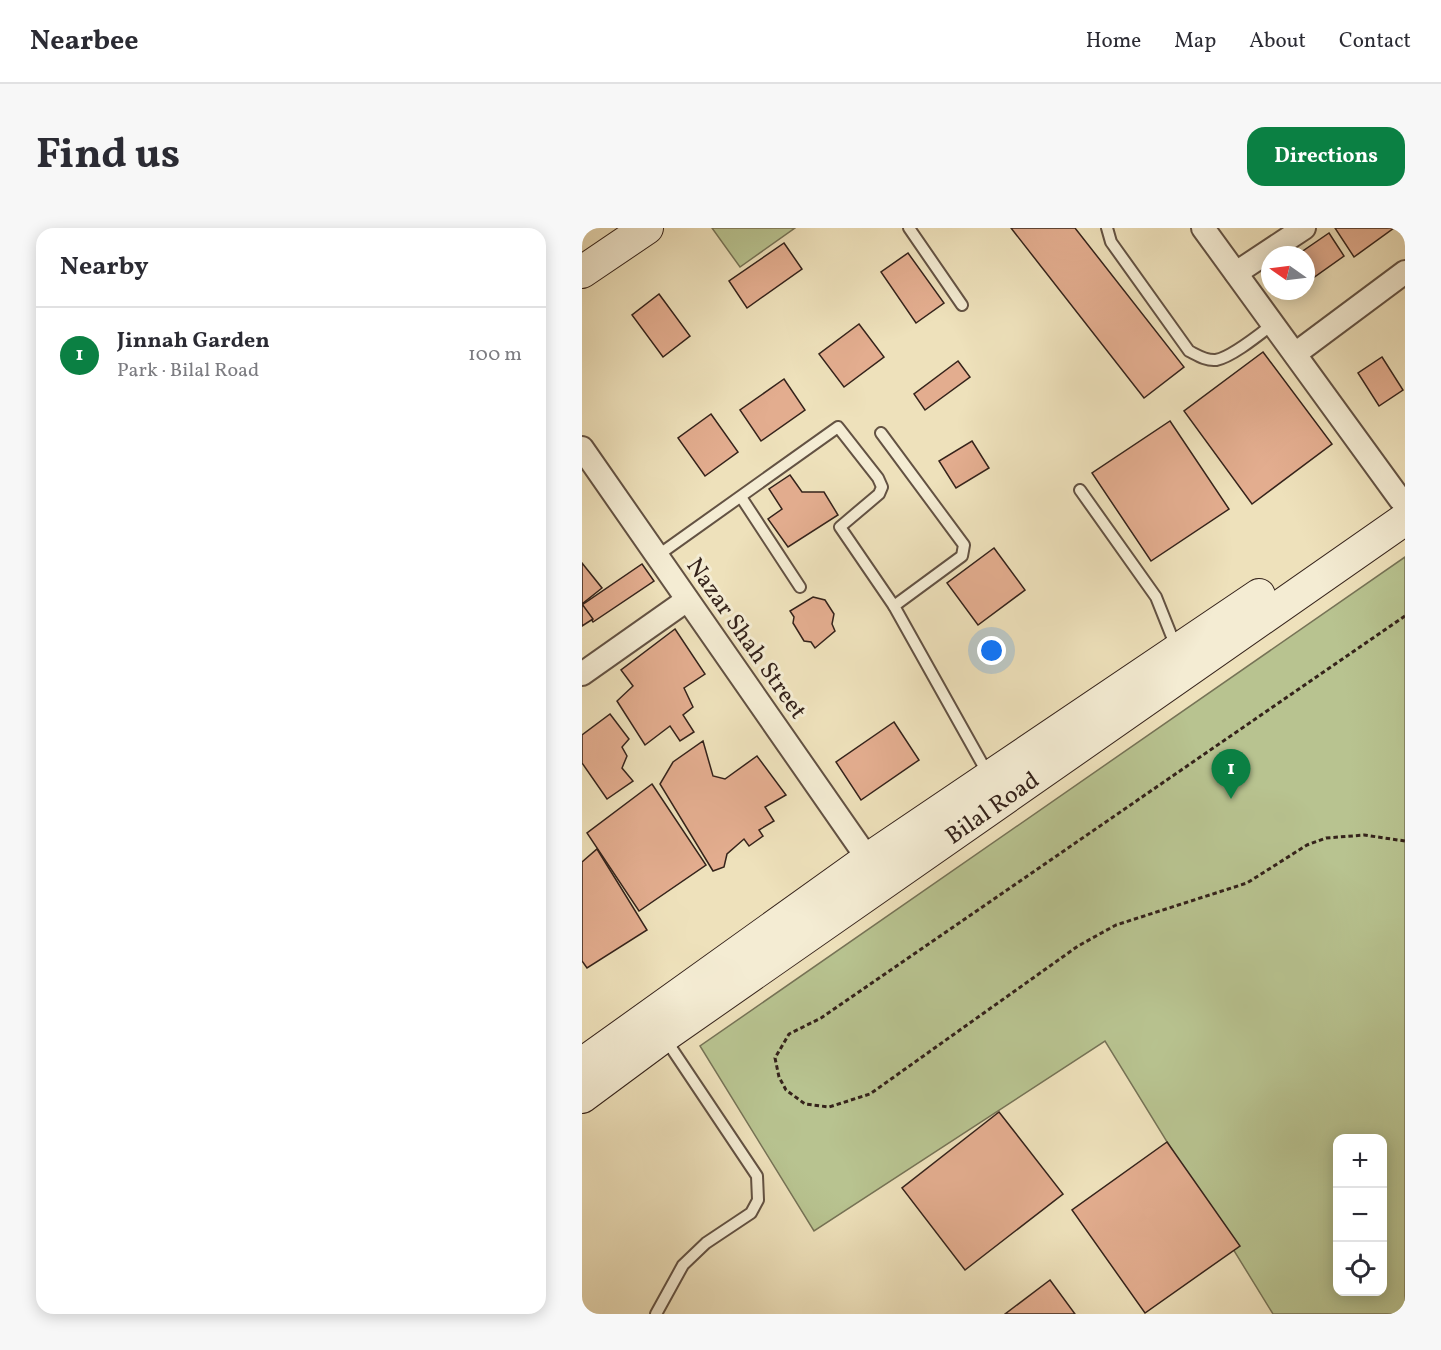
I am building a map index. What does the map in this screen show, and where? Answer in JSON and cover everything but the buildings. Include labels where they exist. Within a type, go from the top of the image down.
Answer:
[{"type":"main road","points":[[582,272],[647,228]]},
{"type":"main road","name":"Bilal Road","points":[[582,1064],[868,859],[1177,650],[1403,504]]},
{"type":"main road","name":"Bilal Road","points":[[582,1097],[1403,504]]},
{"type":"street","points":[[1203,228],[1403,504]]},
{"type":"street","points":[[1236,273],[1304,228]]},
{"type":"street","points":[[1295,354],[1405,272]]},
{"type":"street","name":"Nazar Shah Street","points":[[582,448],[868,859]]},
{"type":"street","points":[[582,674],[687,600]]},
{"type":"lane","points":[[909,228],[962,305]]},
{"type":"lane","points":[[1107,228],[1111,242],[1189,351],[1205,359],[1216,360],[1235,351],[1273,324]]},
{"type":"lane","points":[[657,556],[838,427],[879,478],[882,487],[879,495],[840,527],[894,606],[990,777]]},
{"type":"lane","points":[[881,433],[964,545],[962,556],[894,606]]},
{"type":"lane","points":[[1080,490],[1162,606],[1177,650]]},
{"type":"lane","points":[[741,497],[800,587]]},
{"type":"lane","points":[[656,1314],[683,1264],[706,1243],[751,1213],[758,1200],[757,1176],[677,1054],[663,1037]]},
{"type":"path","points":[[1405,616],[821,1018],[789,1035],[775,1058],[779,1077],[786,1090],[805,1104],[829,1107],[870,1094],[1078,945],[1116,925],[1247,883],[1307,845],[1326,838],[1364,835],[1405,841]]},
{"type":"green space","points":[[712,228],[795,228],[740,267]]},
{"type":"green space","points":[[1405,557],[1405,1314],[1273,1314],[1105,1041],[814,1231],[700,1046]]},
{"type":"place","name":"Jinnah Garden","points":[[1231,799]]}]
